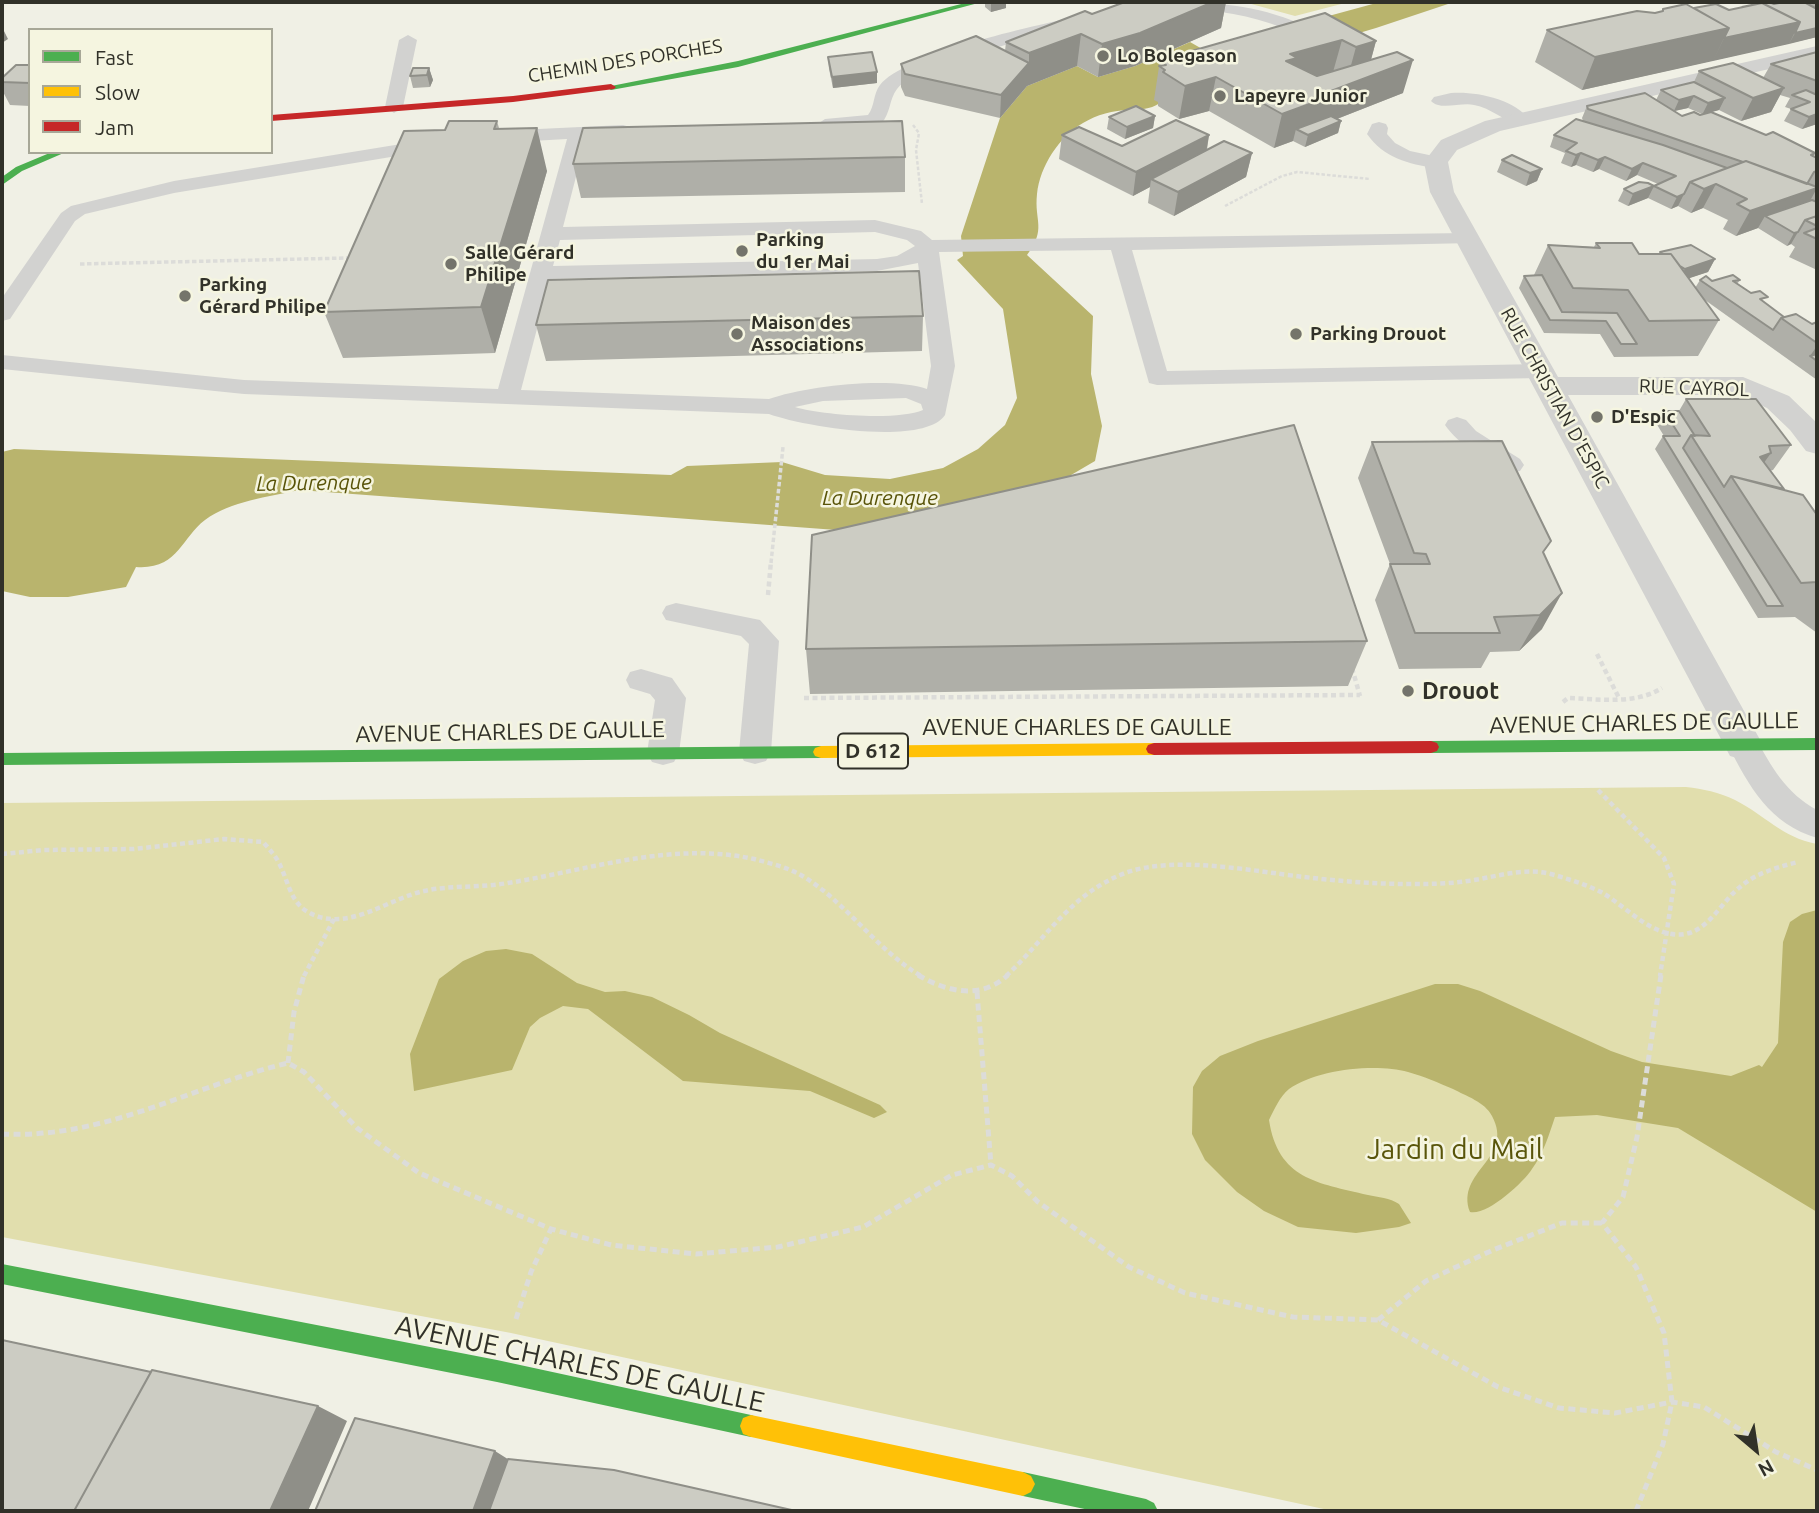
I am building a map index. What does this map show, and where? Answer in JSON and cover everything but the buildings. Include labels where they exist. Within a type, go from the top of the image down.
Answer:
[{"type":"street","name":"CHEMIN DES PORCHES","points":[[273,118],[575,93],[667,79],[719,69],[978,2]]},
{"type":"street","points":[[1436,162],[1449,145],[1468,135],[1521,120],[1817,52]]},
{"type":"street","points":[[1550,114],[1588,127]]},
{"type":"street","points":[[2,182],[19,169],[56,154]]},
{"type":"street","name":"RUE CHRISTIAN D'ESPIC","points":[[1436,162],[1442,192],[1744,745]]},
{"type":"street","name":"RUE CAYROL","points":[[1545,378],[1743,386],[1779,402],[1801,423],[1817,444]]},
{"type":"street","name":"AVENUE CHARLES DE GAULLE","points":[[2,759],[1817,744]]},
{"type":"street","name":"AVENUE CHARLES DE GAULLE","points":[[2,1273],[497,1371],[1146,1511]]},
{"type":"lane","points":[[1166,4],[1230,7],[1296,25],[1326,43]]},
{"type":"lane","points":[[809,126],[850,125],[874,120],[880,114],[887,88],[919,66],[1034,31],[1100,17]]},
{"type":"lane","points":[[394,107],[408,40]]},
{"type":"lane","points":[[1440,101],[1452,97],[1480,99],[1521,120]]},
{"type":"lane","points":[[1379,128],[1377,134],[1380,139],[1394,150],[1414,159],[1436,162]]},
{"type":"lane","points":[[2,314],[68,217],[78,209],[174,187],[466,141],[646,131]]},
{"type":"lane","points":[[507,399],[578,133]]},
{"type":"lane","points":[[553,234],[875,226],[914,235],[927,246],[1467,239]]},
{"type":"lane","points":[[1121,244],[1157,378],[1545,378]]},
{"type":"lane","points":[[542,272],[877,265],[900,263],[919,256],[927,246]]},
{"type":"lane","points":[[2,362],[244,387],[772,407],[794,415],[823,420],[912,424],[933,415],[943,366],[927,246]]},
{"type":"lane","points":[[1457,425],[1463,436],[1500,454],[1512,466]]},
{"type":"lane","points":[[676,613],[750,627],[764,641],[755,752]]},
{"type":"lane","points":[[641,680],[661,686],[671,698],[663,753]]},
{"type":"lane","points":[[1744,745],[1765,788],[1800,818],[1817,825]]},
{"type":"path","points":[[1216,211],[1282,176],[1297,172],[1370,178]]},
{"type":"path","points":[[35,266],[347,258]]},
{"type":"path","points":[[764,641],[773,526],[782,462]]},
{"type":"path","points":[[1597,654],[1619,698]]},
{"type":"path","points":[[1348,656],[1376,747]]},
{"type":"path","points":[[1562,711],[1562,703],[1569,698],[1638,698],[1654,695],[1666,681]]},
{"type":"path","points":[[759,698],[1360,695]]},
{"type":"path","points":[[1596,788],[1664,858],[1671,870],[1674,884],[1637,1137],[1623,1197],[1602,1223]]},
{"type":"path","points":[[2,854],[44,850],[134,849],[225,839],[263,842],[278,859],[293,898],[310,914],[334,919],[365,913],[425,891],[482,888],[596,863],[696,852],[750,858],[799,874],[840,906],[899,962],[927,981],[951,989],[976,992],[998,982],[1024,960],[1038,939],[1072,907],[1106,884],[1136,870],[1192,866],[1357,883],[1396,884],[1469,881],[1506,873],[1539,872],[1594,889],[1667,932],[1682,935],[1697,930],[1740,886],[1767,871],[1809,861]]},
{"type":"path","points":[[288,1063],[294,1012],[306,968],[334,919]]},
{"type":"path","points":[[976,992],[991,1166]]},
{"type":"path","points":[[2,1134],[58,1133],[113,1120],[232,1077],[288,1063],[304,1072],[357,1128],[419,1173],[551,1229],[611,1245],[696,1254],[778,1247],[863,1227],[953,1175],[991,1166],[1012,1176],[1038,1202],[1120,1261],[1185,1293],[1293,1317],[1378,1320],[1498,1387],[1559,1408],[1615,1413],[1672,1402],[1704,1407],[1776,1452],[1817,1470]]},
{"type":"path","points":[[1378,1320],[1426,1281],[1493,1250],[1562,1223],[1602,1223]]},
{"type":"path","points":[[1602,1223],[1636,1267],[1664,1333],[1672,1402],[1663,1444],[1636,1511]]},
{"type":"path","points":[[515,1321],[531,1272],[551,1229]]},
{"type":"green space","points":[[1244,2],[1349,2],[1295,16]]},
{"type":"green space","name":"Jardin du Mail","points":[[1686,787],[1729,797],[1783,831],[1817,844],[1817,1511],[1333,1511],[511,1333],[2,1237],[2,803]]},
{"type":"water","name":"La Durenque","points":[[1380,2],[1454,2],[1156,93],[1160,103],[1145,109],[1111,112],[1083,123],[1066,136],[1052,153],[1042,173],[1037,194],[1037,238],[1027,255],[1093,316],[1091,374],[1102,426],[1095,461],[1008,512],[944,538],[299,490],[250,500],[215,514],[197,527],[170,558],[150,567],[136,567],[126,587],[68,597],[30,597],[2,591],[2,452],[14,449],[671,475],[687,466],[782,462],[825,475],[890,479],[943,468],[978,449],[1005,425],[1017,398],[1003,309],[957,260],[963,256],[961,236],[1000,118],[1027,86],[1077,66],[1098,77],[1135,66],[1190,42],[1204,50]]},
{"type":"water","points":[[1817,910],[1817,1212],[1678,1128],[1597,1115],[1555,1117],[1543,1151],[1527,1175],[1495,1204],[1477,1212],[1470,1212],[1470,1186],[1496,1143],[1497,1131],[1492,1116],[1480,1103],[1453,1089],[1395,1069],[1364,1068],[1331,1072],[1301,1082],[1283,1095],[1269,1120],[1281,1155],[1291,1166],[1317,1182],[1399,1204],[1411,1223],[1399,1227],[1356,1233],[1298,1227],[1264,1211],[1237,1192],[1205,1160],[1192,1134],[1193,1087],[1202,1071],[1220,1056],[1258,1041],[1435,984],[1458,984],[1480,991],[1611,1051],[1642,1062],[1731,1076],[1759,1065],[1762,1067],[1778,1043],[1783,942],[1790,922],[1802,914]]},
{"type":"water","points":[[506,949],[532,954],[577,983],[605,992],[625,991],[652,997],[720,1033],[880,1105],[887,1112],[874,1118],[810,1091],[683,1081],[588,1009],[563,1006],[540,1018],[530,1027],[512,1070],[414,1091],[410,1054],[439,979],[463,961],[486,951]]},
{"type":"traffic: fast","points":[[611,87],[738,64],[978,2]]},
{"type":"traffic: fast","points":[[2,182],[19,169],[56,154]]},
{"type":"traffic: fast","points":[[1431,747],[1817,744]]},
{"type":"traffic: fast","points":[[2,759],[821,752]]},
{"type":"traffic: fast","points":[[2,1274],[497,1371],[751,1426]]},
{"type":"traffic: fast","points":[[1023,1484],[1146,1511]]},
{"type":"traffic: slow","points":[[821,752],[1154,749]]},
{"type":"traffic: slow","points":[[751,1426],[1023,1484]]},
{"type":"traffic: jam","points":[[273,118],[513,99],[611,87]]},
{"type":"traffic: jam","points":[[1154,749],[1431,747]]},
{"type":"place","name":"Lo Bolegason","points":[[1103,56]]},
{"type":"place","name":"Lapeyre Junior","points":[[1220,96]]},
{"type":"place","name":"Parking du 1er Mai","points":[[742,251]]},
{"type":"place","name":"Salle Gérard Philipe","points":[[451,264]]},
{"type":"place","name":"Parking Gérard Philipe","points":[[185,296]]},
{"type":"place","name":"Maison des Associations","points":[[737,334]]},
{"type":"place","name":"Parking Drouot","points":[[1296,334]]},
{"type":"place","name":"D'Espic","points":[[1597,417]]},
{"type":"place","name":"Drouot","points":[[1408,691]]}]
